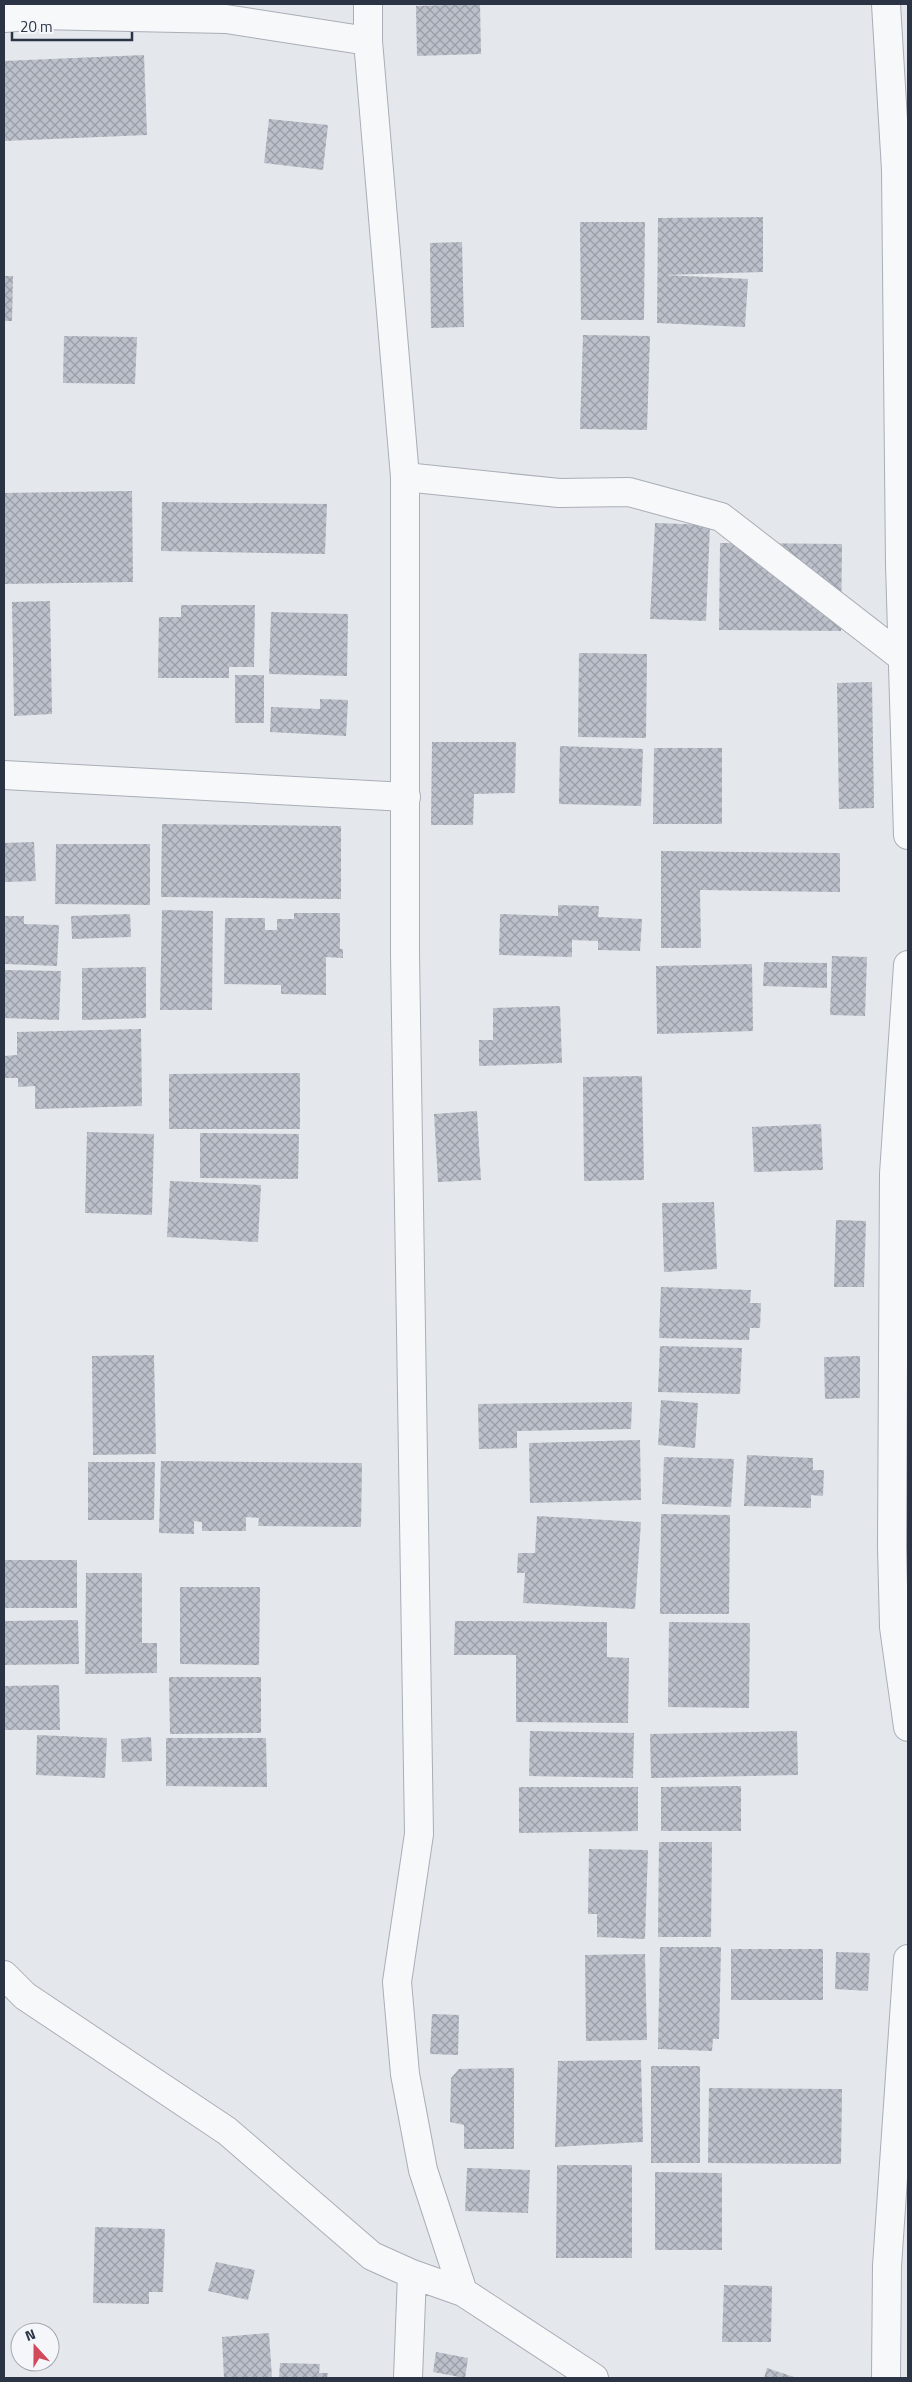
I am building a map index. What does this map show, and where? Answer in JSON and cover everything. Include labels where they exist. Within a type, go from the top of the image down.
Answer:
[{"type":"street","points":[[368,4],[368,41],[405,477],[405,954],[418,1834],[396,1982],[405,2074],[423,2170],[463,2292]]},
{"type":"street","points":[[886,4],[899,65],[896,170],[904,564],[903,658],[908,835]]},
{"type":"street","points":[[4,18],[38,15],[226,19],[368,41]]},
{"type":"street","points":[[405,477],[559,493],[629,492],[721,517],[903,658]]},
{"type":"street","points":[[4,775],[406,797]]},
{"type":"street","points":[[908,965],[906,1047],[894,1174],[900,1548],[894,1627],[908,1727]]},
{"type":"street","points":[[886,2378],[887,2266],[905,2048],[908,1959]]},
{"type":"street","points":[[4,1975],[25,1996],[227,2132],[372,2256],[412,2274],[463,2292],[594,2378]]},
{"type":"street","points":[[408,2378],[412,2274]]},
{"type":"building","points":[[480,4],[481,54],[417,56],[416,6]]},
{"type":"building","points":[[144,55],[147,135],[4,141],[4,61]]},
{"type":"building","points":[[269,119],[328,125],[323,170],[264,163]]},
{"type":"building","points":[[763,217],[763,272],[665,275],[748,279],[745,327],[657,323],[658,218]]},
{"type":"building","points":[[580,222],[645,222],[644,320],[581,320]]},
{"type":"building","points":[[462,242],[464,327],[431,328],[430,243]]},
{"type":"building","points":[[4,276],[13,276],[12,321],[4,321]]},
{"type":"building","points":[[583,335],[650,336],[647,430],[580,429]]},
{"type":"building","points":[[64,336],[137,337],[135,384],[63,383]]},
{"type":"building","points":[[132,491],[133,582],[4,584],[4,493]]},
{"type":"building","points":[[162,502],[327,504],[325,554],[161,551]]},
{"type":"building","points":[[655,523],[710,525],[706,621],[650,619]]},
{"type":"building","points":[[720,543],[842,544],[841,631],[719,630]]},
{"type":"building","points":[[50,601],[52,714],[14,716],[12,602]]},
{"type":"building","points":[[181,605],[255,605],[254,667],[229,667],[229,678],[158,678],[159,617],[181,617]]},
{"type":"building","points":[[271,612],[348,614],[347,676],[269,674]]},
{"type":"building","points":[[579,653],[647,654],[646,738],[578,737]]},
{"type":"building","points":[[235,675],[264,675],[264,723],[235,723]]},
{"type":"building","points":[[872,682],[874,808],[839,809],[837,683]]},
{"type":"building","points":[[320,699],[348,700],[346,736],[270,732],[271,707],[320,709]]},
{"type":"building","points":[[432,742],[516,742],[515,793],[474,794],[473,825],[431,825]]},
{"type":"building","points":[[560,746],[643,749],[641,806],[559,804]]},
{"type":"building","points":[[654,748],[722,748],[722,824],[653,824]]},
{"type":"building","points":[[162,824],[341,826],[341,899],[161,897]]},
{"type":"building","points":[[34,842],[36,881],[4,882],[4,843]]},
{"type":"building","points":[[56,844],[150,844],[150,905],[55,904]]},
{"type":"building","points":[[661,851],[840,853],[840,892],[700,890],[701,948],[661,948]]},
{"type":"building","points":[[558,905],[599,906],[598,917],[642,919],[640,951],[598,950],[598,941],[572,940],[572,957],[499,955],[500,914],[558,916]]},
{"type":"building","points":[[162,910],[213,911],[212,1010],[160,1010]]},
{"type":"building","points":[[294,913],[340,913],[340,949],[343,949],[343,958],[326,957],[326,995],[281,994],[281,985],[224,984],[225,918],[265,918],[265,930],[277,930],[277,919],[294,919]]},
{"type":"building","points":[[130,914],[131,937],[72,939],[71,916]]},
{"type":"building","points":[[4,916],[24,916],[24,924],[59,925],[57,966],[4,964]]},
{"type":"building","points":[[832,956],[867,957],[865,1016],[830,1015]]},
{"type":"building","points":[[764,962],[827,963],[827,988],[763,986]]},
{"type":"building","points":[[752,964],[753,1031],[657,1034],[656,966]]},
{"type":"building","points":[[146,967],[146,1018],[82,1020],[82,968]]},
{"type":"building","points":[[4,970],[61,971],[59,1020],[4,1018]]},
{"type":"building","points":[[560,1006],[562,1063],[479,1066],[479,1040],[493,1040],[493,1008]]},
{"type":"building","points":[[141,1029],[142,1106],[35,1109],[35,1086],[18,1087],[18,1078],[4,1078],[4,1056],[17,1055],[17,1032]]},
{"type":"building","points":[[300,1073],[300,1129],[169,1129],[169,1074]]},
{"type":"building","points":[[642,1076],[644,1180],[584,1181],[583,1077]]},
{"type":"building","points":[[477,1111],[481,1180],[438,1182],[434,1114]]},
{"type":"building","points":[[821,1124],[823,1170],[754,1172],[752,1127]]},
{"type":"building","points":[[87,1132],[154,1134],[152,1215],[85,1213]]},
{"type":"building","points":[[200,1133],[299,1134],[298,1179],[200,1178]]},
{"type":"building","points":[[170,1181],[261,1185],[258,1242],[167,1237]]},
{"type":"building","points":[[714,1202],[717,1269],[664,1272],[662,1203]]},
{"type":"building","points":[[836,1220],[866,1221],[864,1287],[834,1287]]},
{"type":"building","points":[[661,1287],[751,1290],[750,1303],[761,1303],[760,1328],[750,1328],[749,1340],[659,1338]]},
{"type":"building","points":[[660,1346],[742,1348],[740,1394],[658,1392]]},
{"type":"building","points":[[154,1355],[156,1454],[93,1455],[92,1356]]},
{"type":"building","points":[[860,1356],[860,1398],[825,1399],[824,1357]]},
{"type":"building","points":[[661,1400],[698,1403],[695,1448],[658,1445]]},
{"type":"building","points":[[632,1402],[631,1429],[517,1431],[517,1448],[479,1449],[478,1404]]},
{"type":"building","points":[[640,1440],[641,1500],[530,1503],[529,1443]]},
{"type":"building","points":[[747,1455],[813,1458],[813,1470],[824,1470],[823,1496],[811,1495],[811,1508],[744,1506]]},
{"type":"building","points":[[664,1457],[734,1459],[731,1507],[662,1504]]},
{"type":"building","points":[[161,1461],[362,1463],[361,1527],[258,1526],[259,1518],[246,1517],[246,1531],[202,1531],[202,1522],[194,1521],[194,1534],[159,1533]]},
{"type":"building","points":[[88,1462],[155,1462],[154,1520],[88,1520]]},
{"type":"building","points":[[661,1514],[730,1515],[729,1614],[660,1614]]},
{"type":"building","points":[[537,1516],[641,1522],[635,1609],[523,1603],[525,1573],[517,1573],[518,1553],[535,1553]]},
{"type":"building","points":[[4,1560],[77,1560],[77,1608],[4,1608]]},
{"type":"building","points":[[86,1573],[142,1573],[142,1643],[157,1643],[157,1673],[85,1674]]},
{"type":"building","points":[[180,1587],[260,1587],[259,1665],[180,1664]]},
{"type":"building","points":[[78,1620],[79,1664],[4,1665],[4,1621]]},
{"type":"building","points":[[455,1621],[607,1622],[607,1657],[629,1658],[628,1723],[516,1722],[516,1655],[454,1655]]},
{"type":"building","points":[[669,1622],[750,1623],[749,1708],[668,1707]]},
{"type":"building","points":[[169,1677],[261,1677],[261,1733],[170,1734]]},
{"type":"building","points":[[59,1685],[60,1730],[4,1730],[4,1686]]},
{"type":"building","points":[[530,1731],[634,1733],[633,1778],[529,1776]]},
{"type":"building","points":[[797,1731],[798,1775],[651,1778],[650,1734]]},
{"type":"building","points":[[37,1735],[107,1738],[105,1778],[36,1775]]},
{"type":"building","points":[[151,1737],[152,1761],[122,1762],[121,1739]]},
{"type":"building","points":[[166,1738],[266,1738],[267,1787],[166,1786]]},
{"type":"building","points":[[741,1786],[741,1831],[661,1831],[661,1787]]},
{"type":"building","points":[[519,1787],[638,1787],[638,1831],[519,1833]]},
{"type":"building","points":[[659,1842],[712,1842],[711,1937],[658,1937]]},
{"type":"building","points":[[589,1849],[648,1850],[645,1939],[597,1937],[597,1914],[588,1914]]},
{"type":"building","points":[[660,1947],[721,1947],[719,2039],[713,2039],[712,2051],[658,2049]]},
{"type":"building","points":[[731,1949],[823,1949],[823,2000],[731,2000]]},
{"type":"building","points":[[836,1952],[870,1953],[868,1991],[835,1989]]},
{"type":"building","points":[[645,1954],[647,2040],[586,2041],[585,1955]]},
{"type":"building","points":[[432,2014],[459,2015],[458,2055],[430,2054]]},
{"type":"building","points":[[641,2060],[643,2142],[555,2147],[558,2061]]},
{"type":"building","points":[[651,2066],[700,2066],[700,2163],[651,2163]]},
{"type":"building","points":[[514,2068],[514,2149],[464,2149],[464,2125],[450,2122],[451,2078],[459,2069]]},
{"type":"building","points":[[709,2088],[842,2089],[841,2164],[708,2163]]},
{"type":"building","points":[[557,2165],[632,2165],[632,2258],[556,2258]]},
{"type":"building","points":[[467,2168],[530,2170],[528,2213],[465,2211]]},
{"type":"building","points":[[655,2172],[722,2173],[722,2250],[655,2250]]},
{"type":"building","points":[[95,2227],[165,2229],[163,2292],[149,2292],[149,2304],[93,2303]]},
{"type":"building","points":[[216,2262],[255,2270],[248,2300],[208,2291]]},
{"type":"building","points":[[724,2285],[772,2286],[771,2342],[722,2342]]},
{"type":"building","points":[[269,2333],[272,2378],[224,2378],[222,2337]]},
{"type":"building","points":[[436,2352],[468,2358],[465,2378],[433,2372]]},
{"type":"building","points":[[280,2363],[320,2364],[319,2373],[328,2373],[327,2378],[279,2378]]},
{"type":"building","points":[[767,2368],[797,2378],[764,2378]]}]
